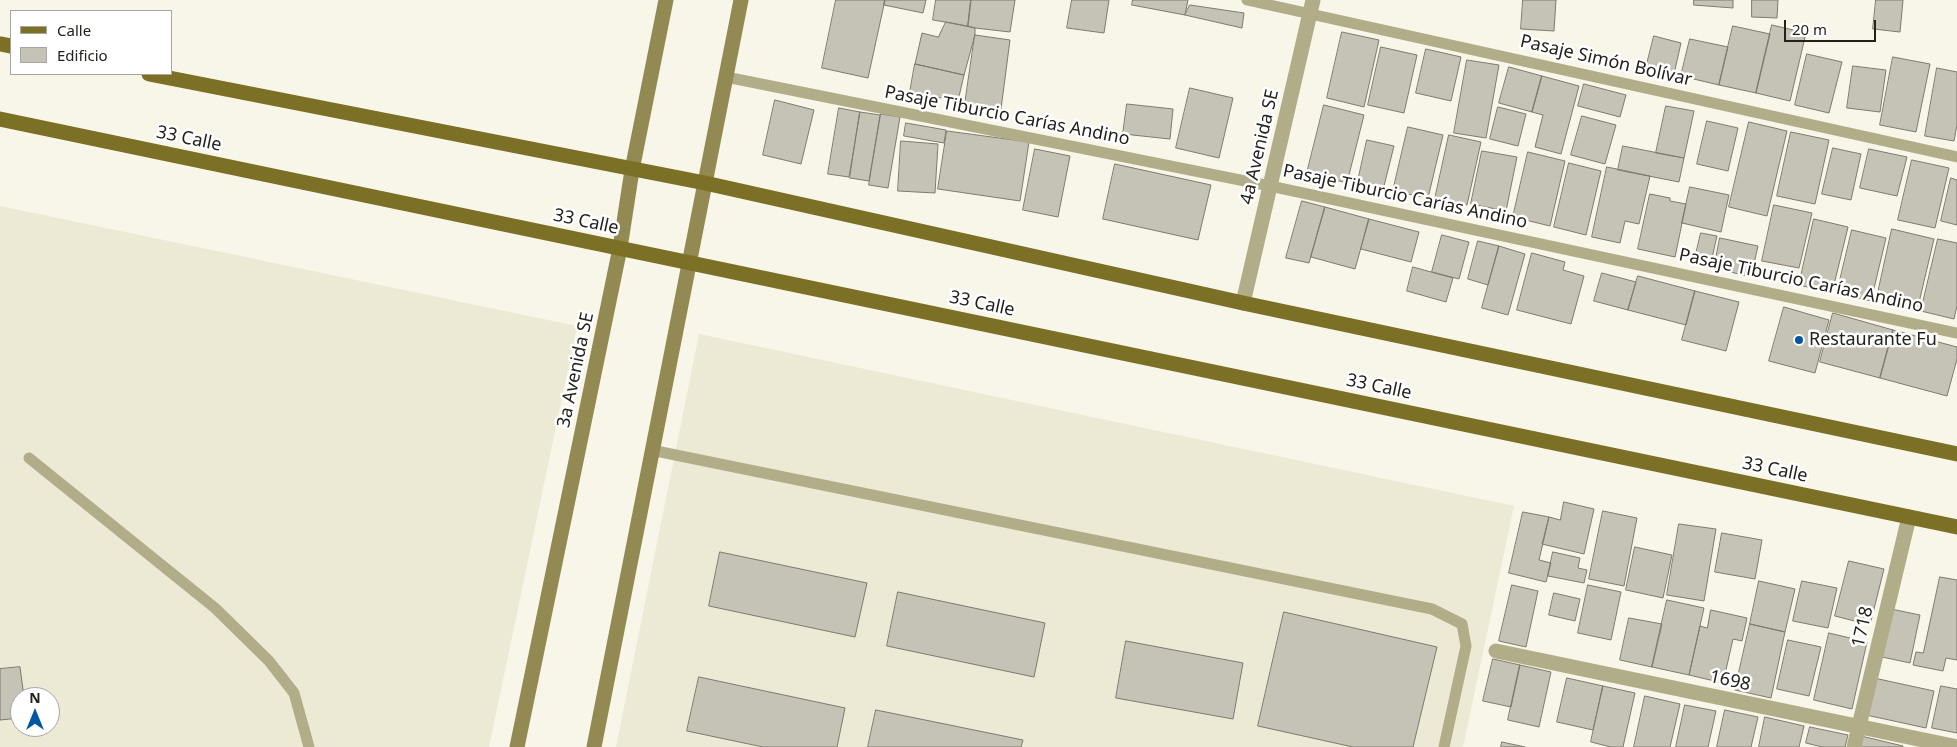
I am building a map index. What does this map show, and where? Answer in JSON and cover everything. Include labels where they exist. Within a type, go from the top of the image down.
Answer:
[{"type":"main road","points":[[154,75],[706,183],[1243,303],[1957,454]]},
{"type":"main road","name":"33 Calle","points":[[0,119],[1957,527]]},
{"type":"street","name":"3a Avenida SE","points":[[517,747],[620,248],[632,170],[666,0]]},
{"type":"street","points":[[594,747],[651,450],[691,263],[740,0]]},
{"type":"street","name":"4a Avenida SE","points":[[1243,303],[1311,6]]},
{"type":"street","name":"1718","points":[[1854,747],[1909,517]]},
{"type":"street","name":"1698","points":[[1496,651],[1957,747]]},
{"type":"lane","name":"Pasaje Simón Bolívar","points":[[1247,0],[1311,6],[1957,157]]},
{"type":"lane","name":"Pasaje Tiburcio Carías Andino","points":[[726,78],[1270,186],[1957,333]]},
{"type":"lane","points":[[651,450],[1432,609],[1462,624],[1466,646],[1444,747]]},
{"type":"lane","points":[[29,458],[216,608],[269,661],[294,693],[309,747]]},
{"type":"shaded area","points":[[0,206],[577,326],[489,747],[0,747]]},
{"type":"shaded area","points":[[699,334],[1514,506],[1463,747],[616,747]]},
{"type":"building","points":[[836,0],[885,0],[868,78],[822,68]]},
{"type":"building","points":[[885,0],[926,0],[923,13],[884,5]]},
{"type":"building","points":[[936,0],[971,0],[968,26],[933,20]]},
{"type":"building","points":[[971,0],[1015,0],[1010,32],[968,26]]},
{"type":"building","points":[[1072,0],[1109,0],[1104,33],[1067,28]]},
{"type":"building","points":[[1133,0],[1188,0],[1185,15],[1132,5]]},
{"type":"building","points":[[1523,0],[1556,0],[1554,31],[1521,29]]},
{"type":"building","points":[[1694,0],[1733,0],[1733,8],[1694,5]]},
{"type":"building","points":[[1752,0],[1778,0],[1777,18],[1752,17]]},
{"type":"building","points":[[1876,0],[1903,0],[1900,32],[1873,29]]},
{"type":"building","points":[[1190,5],[1244,13],[1242,28],[1185,15]]},
{"type":"building","points":[[946,22],[975,28],[975,35],[964,75],[915,64],[922,33],[938,37]]},
{"type":"building","points":[[1772,25],[1806,33],[1790,101],[1756,93]]},
{"type":"building","points":[[1733,26],[1770,34],[1756,93],[1719,85]]},
{"type":"building","points":[[1342,32],[1379,40],[1364,107],[1327,98]]},
{"type":"building","points":[[975,35],[1010,40],[1001,109],[965,104]]},
{"type":"building","points":[[1654,36],[1681,43],[1674,74],[1646,68]]},
{"type":"building","points":[[1690,39],[1728,47],[1719,85],[1681,76]]},
{"type":"building","points":[[1381,47],[1417,55],[1404,113],[1368,105]]},
{"type":"building","points":[[1426,49],[1461,57],[1451,101],[1416,93]]},
{"type":"building","points":[[1807,54],[1842,62],[1829,113],[1795,105]]},
{"type":"building","points":[[1893,57],[1930,64],[1916,132],[1880,125]]},
{"type":"building","points":[[1467,60],[1499,65],[1486,138],[1454,133]]},
{"type":"building","points":[[915,64],[964,75],[958,101],[910,92]]},
{"type":"building","points":[[1853,66],[1886,70],[1880,112],[1847,108]]},
{"type":"building","points":[[1509,67],[1542,76],[1532,112],[1499,103]]},
{"type":"building","points":[[1937,68],[1957,72],[1957,125],[1954,141],[1925,136]]},
{"type":"building","points":[[1542,76],[1579,86],[1561,154],[1535,147],[1543,115],[1532,112]]},
{"type":"building","points":[[1584,84],[1626,95],[1620,117],[1578,106]]},
{"type":"building","points":[[1190,88],[1233,98],[1219,158],[1176,148]]},
{"type":"building","points":[[775,100],[814,110],[801,164],[763,155]]},
{"type":"building","points":[[1127,104],[1173,109],[1170,139],[1123,134]]},
{"type":"building","points":[[1324,105],[1364,115],[1347,183],[1307,173]]},
{"type":"building","points":[[1666,106],[1694,111],[1684,158],[1656,153]]},
{"type":"building","points":[[1498,107],[1526,114],[1518,146],[1490,139]]},
{"type":"building","points":[[839,108],[860,112],[849,177],[828,174]]},
{"type":"building","points":[[860,112],[880,115],[869,181],[850,178]]},
{"type":"building","points":[[881,114],[900,117],[888,188],[869,185]]},
{"type":"building","points":[[1582,116],[1616,125],[1605,164],[1571,155]]},
{"type":"building","points":[[1707,121],[1738,128],[1728,171],[1697,164]]},
{"type":"building","points":[[1749,122],[1787,131],[1767,216],[1729,207]]},
{"type":"building","points":[[906,123],[946,130],[944,143],[904,136]]},
{"type":"building","points":[[1408,127],[1443,135],[1428,198],[1393,191]]},
{"type":"building","points":[[947,131],[1029,142],[1020,201],[938,189]]},
{"type":"building","points":[[1791,132],[1829,140],[1815,204],[1777,196]]},
{"type":"building","points":[[1449,135],[1481,142],[1467,205],[1435,199]]},
{"type":"building","points":[[1367,140],[1394,146],[1384,186],[1358,181]]},
{"type":"building","points":[[901,141],[938,144],[935,193],[898,191]]},
{"type":"building","points":[[1623,146],[1684,158],[1679,182],[1618,170]]},
{"type":"building","points":[[1833,148],[1861,154],[1851,200],[1822,194]]},
{"type":"building","points":[[1035,149],[1070,156],[1058,217],[1023,210]]},
{"type":"building","points":[[1869,149],[1907,157],[1897,196],[1860,188]]},
{"type":"building","points":[[1482,151],[1517,157],[1506,211],[1471,204]]},
{"type":"building","points":[[1528,152],[1565,161],[1550,226],[1513,217]]},
{"type":"building","points":[[1912,160],[1949,168],[1935,228],[1898,220]]},
{"type":"building","points":[[1569,163],[1601,171],[1586,235],[1554,227]]},
{"type":"building","points":[[1115,164],[1211,185],[1198,240],[1103,219]]},
{"type":"building","points":[[1607,167],[1650,176],[1639,224],[1625,221],[1620,243],[1592,237]]},
{"type":"building","points":[[1951,178],[1957,180],[1957,225],[1941,221]]},
{"type":"building","points":[[1690,187],[1729,195],[1721,232],[1682,223]]},
{"type":"building","points":[[1650,194],[1686,204],[1675,257],[1638,249]]},
{"type":"building","points":[[1302,201],[1325,207],[1309,263],[1286,258]]},
{"type":"building","points":[[1774,205],[1812,213],[1799,268],[1762,261]]},
{"type":"building","points":[[1325,207],[1369,219],[1355,269],[1311,257]]},
{"type":"building","points":[[1369,219],[1419,232],[1411,262],[1361,249]]},
{"type":"building","points":[[1814,219],[1848,227],[1832,293],[1799,285]]},
{"type":"building","points":[[1892,229],[1934,239],[1917,311],[1876,302]]},
{"type":"building","points":[[1852,230],[1886,238],[1871,301],[1837,293]]},
{"type":"building","points":[[1701,233],[1717,236],[1712,258],[1696,254]]},
{"type":"building","points":[[1442,235],[1469,242],[1459,279],[1432,272]]},
{"type":"building","points":[[1720,238],[1758,246],[1751,277],[1714,268]]},
{"type":"building","points":[[1938,239],[1957,243],[1957,306],[1954,319],[1921,311]]},
{"type":"building","points":[[1478,241],[1499,246],[1488,285],[1468,279]]},
{"type":"building","points":[[1499,246],[1525,254],[1508,315],[1482,308]]},
{"type":"building","points":[[1532,253],[1565,262],[1563,270],[1584,276],[1571,324],[1517,310]]},
{"type":"building","points":[[1413,267],[1453,278],[1446,302],[1407,291]]},
{"type":"building","points":[[1602,273],[1636,282],[1628,310],[1594,301]]},
{"type":"building","points":[[1638,276],[1695,291],[1686,325],[1628,310]]},
{"type":"building","points":[[1695,291],[1739,302],[1726,351],[1682,340]]},
{"type":"building","name":"Restaurante Fu","points":[[1784,307],[1829,320],[1815,373],[1769,361]]},
{"type":"building","points":[[1833,313],[1893,330],[1880,378],[1820,362]]},
{"type":"building","points":[[1893,330],[1957,347],[1957,359],[1947,396],[1880,378]]},
{"type":"building","points":[[1564,502],[1594,509],[1584,554],[1542,544],[1549,517],[1560,520]]},
{"type":"building","points":[[1603,511],[1637,518],[1624,586],[1589,579]]},
{"type":"building","points":[[1523,512],[1549,517],[1539,560],[1551,563],[1546,582],[1509,573]]},
{"type":"building","points":[[1679,524],[1716,529],[1704,601],[1667,595]]},
{"type":"building","points":[[1722,533],[1762,540],[1755,579],[1715,572]]},
{"type":"building","points":[[1635,547],[1672,555],[1663,598],[1626,590]]},
{"type":"building","points":[[720,552],[867,583],[855,637],[709,606]]},
{"type":"building","points":[[1553,552],[1580,558],[1578,568],[1587,570],[1584,583],[1548,576]]},
{"type":"building","points":[[1849,561],[1884,569],[1870,625],[1835,616]]},
{"type":"building","points":[[1940,577],[1957,580],[1957,660],[1946,658],[1943,671],[1913,665],[1916,652],[1923,653]]},
{"type":"building","points":[[1759,581],[1795,589],[1785,632],[1750,624]]},
{"type":"building","points":[[1802,581],[1837,588],[1828,628],[1793,621]]},
{"type":"building","points":[[1512,585],[1538,591],[1526,647],[1499,641]]},
{"type":"building","points":[[1588,585],[1621,592],[1611,640],[1578,633]]},
{"type":"building","points":[[898,592],[1045,623],[1034,677],[887,646]]},
{"type":"building","points":[[1554,593],[1580,599],[1575,621],[1549,615]]},
{"type":"building","points":[[1667,600],[1704,608],[1689,675],[1652,667]]},
{"type":"building","points":[[1891,609],[1920,615],[1910,663],[1882,657]]},
{"type":"building","points":[[1711,610],[1747,618],[1742,641],[1733,639],[1723,683],[1689,675],[1700,626],[1707,628]]},
{"type":"building","points":[[1284,612],[1437,647],[1413,747],[1353,747],[1258,726]]},
{"type":"building","points":[[1629,618],[1662,624],[1652,667],[1620,660]]},
{"type":"building","points":[[1750,624],[1785,632],[1771,698],[1735,690]]},
{"type":"building","points":[[1829,633],[1867,642],[1852,709],[1814,700]]},
{"type":"building","points":[[1788,640],[1821,647],[1809,696],[1777,689]]},
{"type":"building","points":[[1126,641],[1243,663],[1233,719],[1116,698]]},
{"type":"building","points":[[1493,659],[1520,665],[1511,707],[1483,701]]},
{"type":"building","points":[[1520,665],[1551,672],[1539,727],[1508,720]]},
{"type":"building","points":[[20,667],[23,687],[10,687],[10,719],[0,720],[0,669]]},
{"type":"building","points":[[699,677],[845,708],[837,747],[763,747],[687,731]]},
{"type":"building","points":[[1567,678],[1603,686],[1593,730],[1557,722]]},
{"type":"building","points":[[1874,678],[1934,691],[1926,728],[1866,715]]},
{"type":"building","points":[[1603,686],[1635,693],[1623,747],[1611,747],[1591,742]]},
{"type":"building","points":[[1941,686],[1957,689],[1957,733],[1932,728]]},
{"type":"building","points":[[1645,696],[1680,704],[1670,747],[1634,747]]},
{"type":"building","points":[[1685,705],[1716,711],[1708,747],[1676,747]]},
{"type":"building","points":[[876,710],[1023,740],[1021,747],[868,747]]},
{"type":"building","points":[[1725,710],[1758,717],[1751,747],[1717,747]]},
{"type":"building","points":[[1765,717],[1804,726],[1799,747],[1759,747]]},
{"type":"building","points":[[1810,727],[1848,735],[1845,747],[1822,747],[1806,743]]},
{"type":"building","points":[[1861,736],[1903,746],[1903,747],[1858,747]]},
{"type":"building","points":[[1502,742],[1525,747],[1501,747]]},
{"type":"place","name":"Restaurante Fu","points":[[1799,340]]}]
